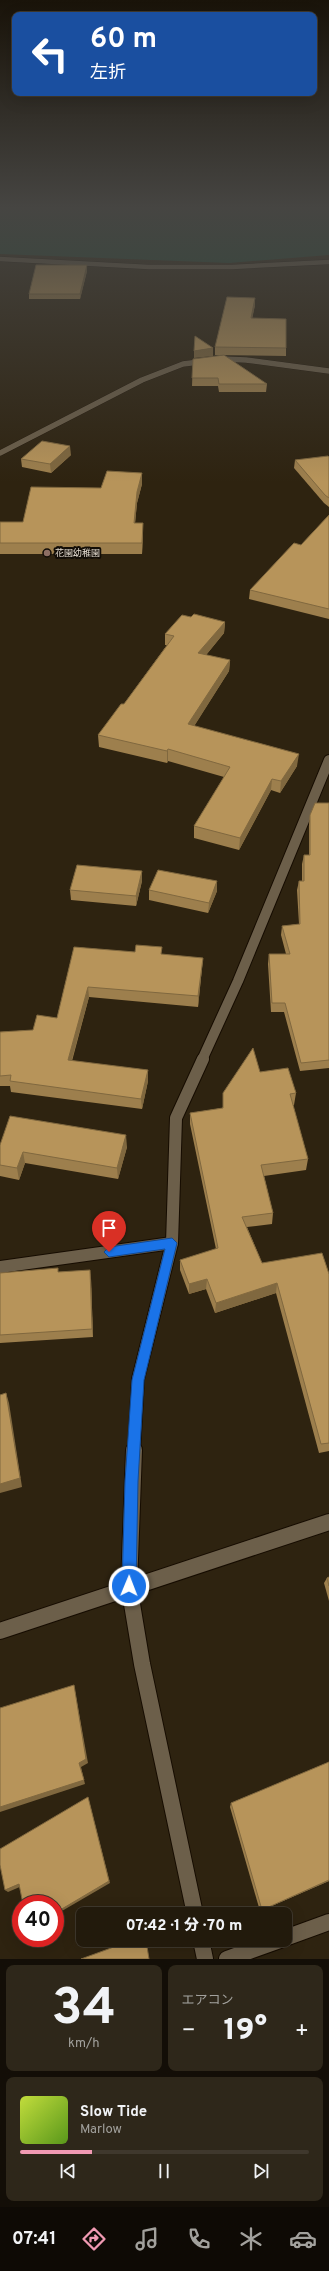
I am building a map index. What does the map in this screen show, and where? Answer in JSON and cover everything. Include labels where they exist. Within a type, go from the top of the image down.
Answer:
[{"type":"street","points":[[0,453],[142,380],[183,364],[223,359],[246,360],[329,371]]},
{"type":"street","points":[[194,1907],[142,1664],[129,1586],[132,1481],[138,1380],[172,1243],[176,1118],[238,982],[329,760]]},
{"type":"street","points":[[0,1267],[172,1243]]},
{"type":"street","points":[[0,1631],[129,1586],[329,1522]]},
{"type":"street","points":[[292,1935],[329,1922]]},
{"type":"street","points":[[202,1947],[205,1959]]},
{"type":"street","points":[[227,1959],[260,1947]]},
{"type":"building","points":[[226,299],[255,299],[251,318],[286,319],[286,348],[215,347]]},
{"type":"building","points":[[195,336],[213,348],[194,351]]},
{"type":"building","points":[[224,355],[267,384],[219,384],[218,378],[192,378],[193,359]]},
{"type":"building","points":[[42,441],[70,446],[50,464],[21,459]]},
{"type":"building","points":[[329,457],[329,498],[295,460]]},
{"type":"building","points":[[107,471],[142,473],[137,492],[134,523],[143,523],[142,543],[0,543],[0,522],[23,522],[31,487],[101,488]]},
{"type":"building","points":[[329,515],[329,609],[250,590],[294,543],[301,545]]},
{"type":"building","points":[[194,614],[225,622],[198,653],[230,660],[188,724],[299,754],[281,781],[272,779],[240,838],[194,826],[230,767],[168,749],[167,751],[98,735],[121,704],[124,704],[174,636],[165,634],[182,615],[191,617]]},
{"type":"building","points":[[315,803],[329,803],[329,1060],[301,1063],[285,1003],[272,1003],[269,954],[290,954],[282,926],[300,924],[299,881],[304,881],[304,855],[310,855],[310,815]]},
{"type":"building","points":[[77,865],[142,871],[136,896],[70,890]]},
{"type":"building","points":[[158,870],[217,881],[209,903],[149,890]]},
{"type":"building","points":[[136,945],[162,947],[161,954],[203,958],[198,996],[88,987],[68,1060],[148,1070],[141,1099],[10,1081],[11,1075],[0,1076],[0,1032],[33,1030],[37,1015],[57,1018],[74,947],[135,952]]},
{"type":"building","points":[[253,1048],[260,1072],[288,1068],[296,1093],[290,1094],[308,1159],[261,1165],[273,1213],[242,1217],[262,1263],[322,1253],[329,1274],[329,1443],[321,1444],[277,1283],[216,1303],[207,1279],[189,1284],[180,1260],[218,1248],[190,1113],[223,1108],[223,1093]]},
{"type":"building","points":[[10,1116],[126,1135],[117,1168],[23,1152],[17,1168],[0,1165],[0,1145]]},
{"type":"building","points":[[58,1268],[58,1272],[90,1270],[92,1329],[0,1335],[0,1273]]},
{"type":"building","points":[[6,1393],[20,1478],[0,1484],[0,1395]]},
{"type":"building","points":[[74,1685],[86,1759],[79,1763],[84,1780],[0,1807],[0,1708]]},
{"type":"building","points":[[329,1762],[329,1880],[269,1907],[261,1907],[231,1803]]},
{"type":"building","points":[[88,1797],[109,1881],[64,1908],[64,1895],[21,1895],[19,1884],[5,1890],[0,1865],[0,1849]]},
{"type":"building","points":[[114,1947],[147,1947],[149,1959],[81,1959]]},
{"type":"place","name":"花園幼稚園","points":[[47,553]]},
{"type":"route","points":[[109,1252],[172,1243],[138,1380],[132,1481],[129,1586]]}]
